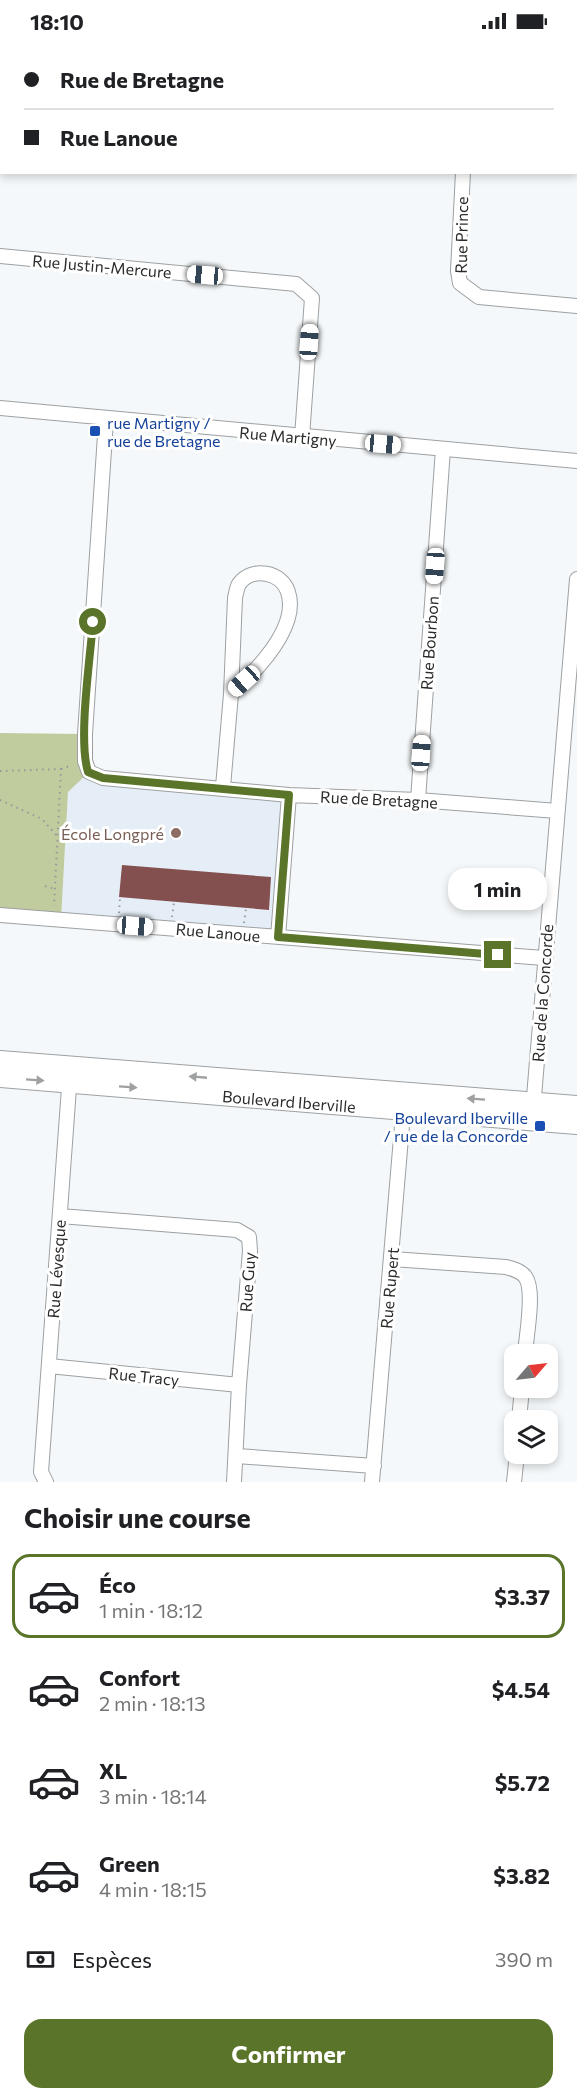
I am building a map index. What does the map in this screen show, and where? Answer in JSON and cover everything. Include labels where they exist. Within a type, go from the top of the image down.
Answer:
[{"type":"street","name":"Rue Prince","points":[[463,174],[458,271],[460,283],[479,297],[577,306]]},
{"type":"street","name":"Rue Justin-Mercure","points":[[0,256],[296,284],[303,288],[312,298],[302,437]]},
{"type":"street","name":"Rue Martigny","points":[[0,408],[106,420],[577,460]]},
{"type":"street","name":"Rue de Bretagne","points":[[106,420],[86,734],[85,760],[88,772],[103,778],[223,787],[289,795],[418,800],[556,811]]},
{"type":"street","name":"Rue Bourbon","points":[[418,800],[443,449]]},
{"type":"street","points":[[223,787],[231,694],[235,598],[239,584],[258,574],[269,574],[279,578],[289,594],[285,626],[258,669],[231,694]]},
{"type":"street","name":"Rue de la Concorde","points":[[533,1111],[556,811],[577,579]]},
{"type":"street","points":[[278,937],[289,795]]},
{"type":"street","name":"Rue Lanoue","points":[[0,915],[544,958]]},
{"type":"street","name":"Boulevard Iberville","points":[[0,1061],[70,1074],[404,1101],[533,1111],[577,1106]]},
{"type":"street","name":"Boulevard Iberville","points":[[0,1077],[70,1074]]},
{"type":"street","name":"Rue Lévesque","points":[[42,1479],[70,1074]]},
{"type":"street","name":"Rue Rupert","points":[[372,1482],[404,1101]]},
{"type":"street","name":"Boulevard Iberville","points":[[533,1111],[577,1124]]},
{"type":"street","name":"Rue Guy","points":[[60,1216],[237,1230],[249,1237],[250,1251],[234,1482]]},
{"type":"street","points":[[392,1259],[506,1267],[520,1272],[527,1279],[530,1291],[526,1344]]},
{"type":"street","name":"Rue Tracy","points":[[49,1366],[239,1385]]},
{"type":"street","points":[[237,1456],[374,1466]]},
{"type":"street","points":[[514,1482],[515,1464]]},
{"type":"path","points":[[0,771],[61,769],[54,919]]},
{"type":"path","points":[[0,800],[42,819],[58,838]]},
{"type":"path","points":[[45,886],[55,888]]},
{"type":"shaded area","name":"École Longpré","points":[[89,772],[289,795],[278,937],[61,920],[68,792]]},
{"type":"green space","points":[[0,733],[85,734],[89,772],[68,792],[61,920],[0,915]]},
{"type":"building","name":"École Longpré","points":[[122,865],[271,877],[269,910],[119,897]]},
{"type":"place","name":"rue Martigny / rue de Bretagne","points":[[95,431]]},
{"type":"place","name":"École Longpré","points":[[176,833]]},
{"type":"place","name":"Boulevard Iberville / rue de la Concorde","points":[[540,1126]]},
{"type":"route","points":[[93,622],[85,760],[88,772],[103,778],[223,787],[289,795],[278,937],[498,955]]}]
